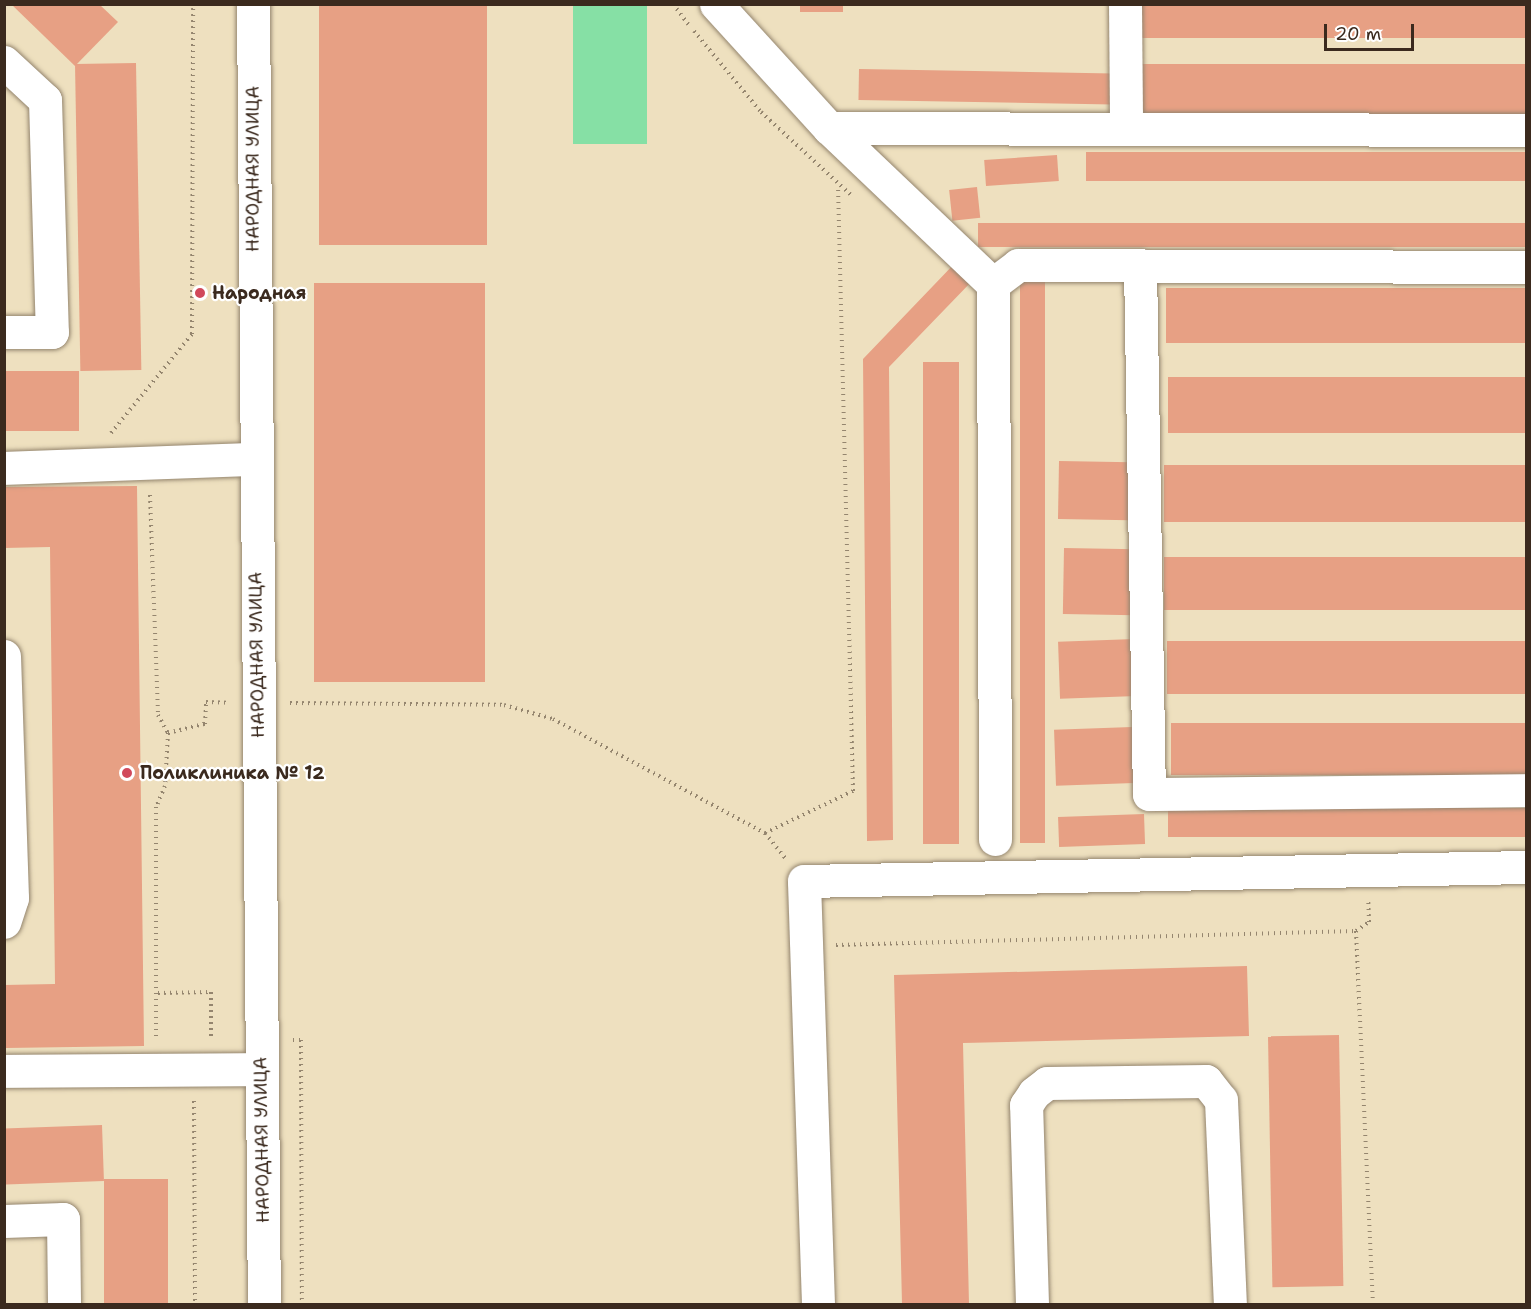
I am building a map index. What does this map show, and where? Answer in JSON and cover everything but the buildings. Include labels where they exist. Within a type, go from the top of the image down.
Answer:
[{"type":"street","name":"НАРОДНАЯ УЛИЦА","points":[[253,4],[254,459],[264,1305]]},
{"type":"street","points":[[716,4],[829,128],[993,284],[995,839]]},
{"type":"street","points":[[1125,4],[1126,126]]},
{"type":"street","points":[[4,62],[45,100],[52,332],[4,332]]},
{"type":"street","points":[[829,128],[1126,126],[1527,130]]},
{"type":"street","points":[[993,284],[1018,265],[1527,267]]},
{"type":"street","points":[[1140,265],[1149,794],[1527,790]]},
{"type":"street","points":[[4,468],[254,459]]},
{"type":"street","points":[[4,656],[12,898],[4,922]]},
{"type":"street","points":[[819,1305],[804,881],[1527,867]]},
{"type":"street","points":[[4,1071],[261,1069]]},
{"type":"street","points":[[1032,1305],[1026,1105],[1034,1092],[1047,1083],[1195,1082],[1206,1082],[1221,1100],[1230,1305]]},
{"type":"street","points":[[4,1221],[63,1219],[64,1305]]},
{"type":"path","points":[[86,465],[192,334],[193,4]]},
{"type":"path","points":[[765,833],[853,791],[838,187]]},
{"type":"path","points":[[150,491],[158,715],[168,733],[165,786],[156,807],[156,1049]]},
{"type":"path","points":[[168,733],[206,724],[206,702],[504,705],[554,719],[765,833],[804,881]]},
{"type":"path","points":[[807,946],[1356,931],[1373,1305]]},
{"type":"path","points":[[182,1099],[194,1099],[195,1305]]},
{"type":"green space","points":[[573,5],[647,5],[647,144],[573,144]]},
{"type":"place","name":"Народная","points":[[200,293]]},
{"type":"place","name":"Поликлиника № 12","points":[[127,773]]}]
